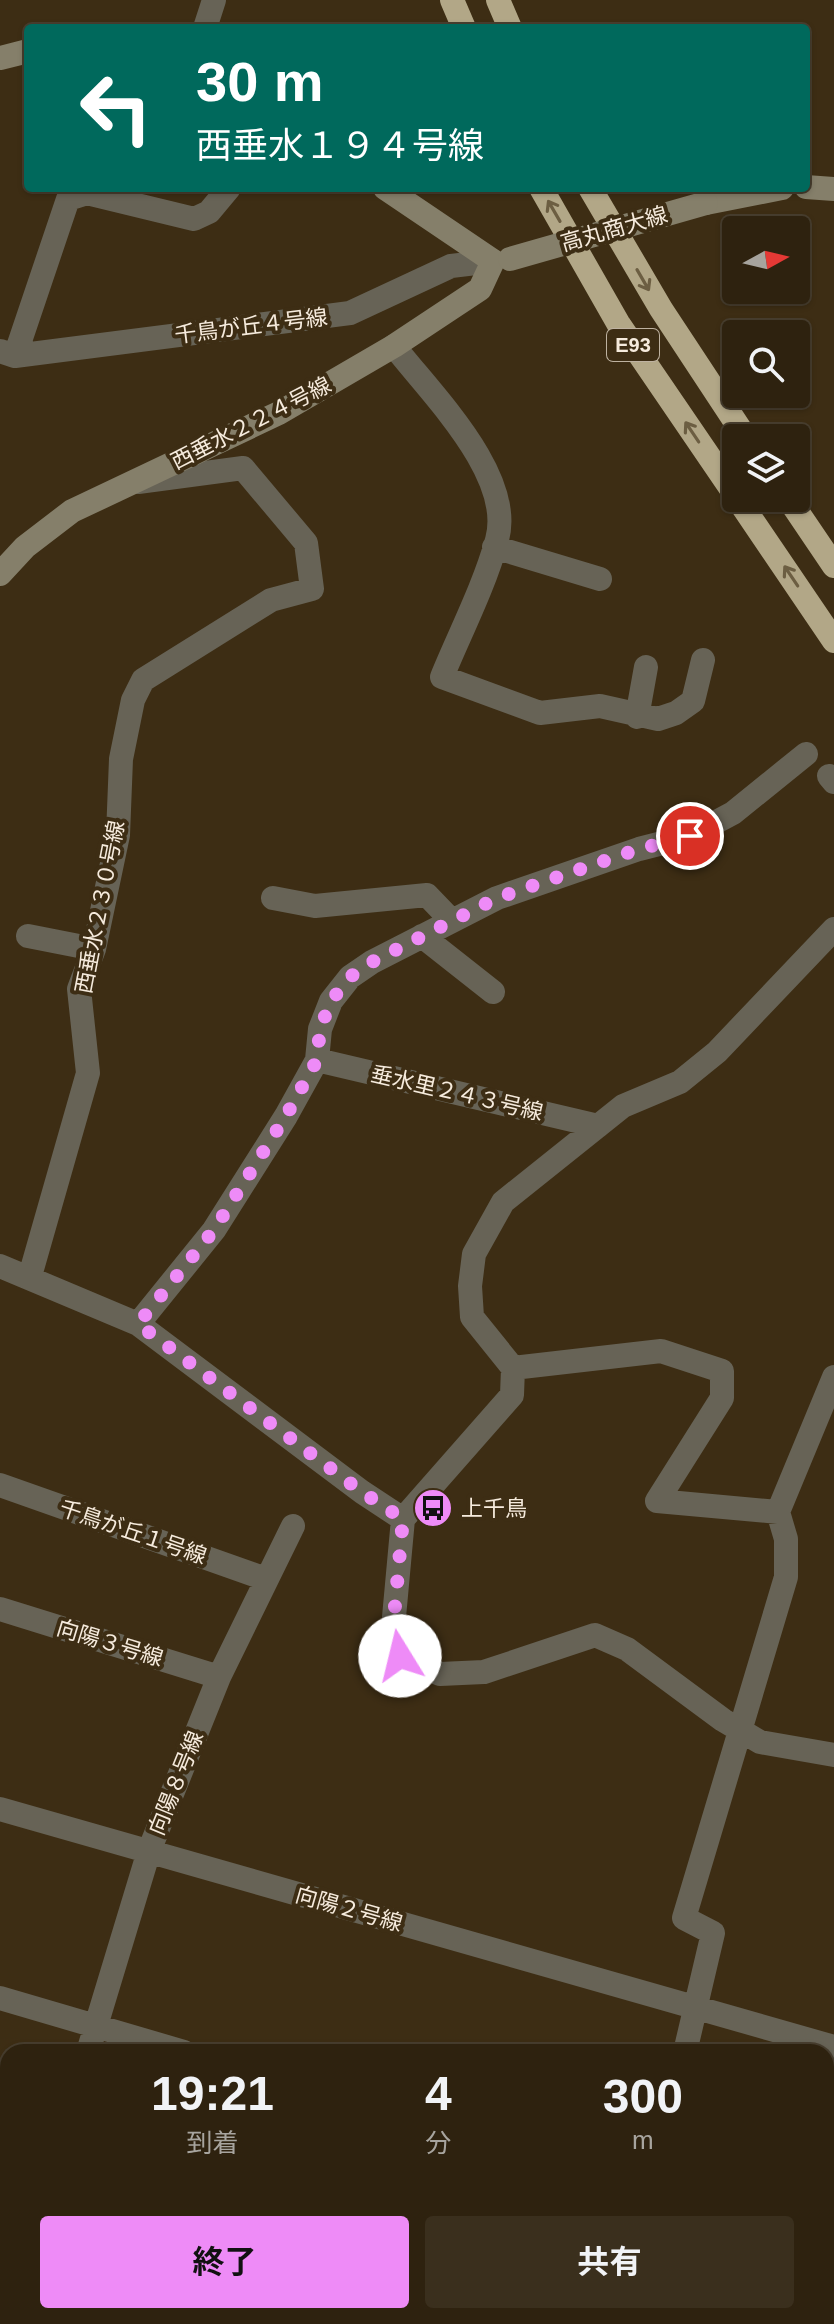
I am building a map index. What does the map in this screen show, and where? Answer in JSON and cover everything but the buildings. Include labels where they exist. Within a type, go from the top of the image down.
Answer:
[{"type":"highway","points":[[452,0],[462,24]]},
{"type":"highway","points":[[498,0],[508,24]]},
{"type":"highway","name":"E93","points":[[543,192],[618,323],[722,475]]},
{"type":"highway","name":"E93","points":[[592,192],[661,309],[737,424]]},
{"type":"highway","name":"E93","points":[[747,512],[834,641]]},
{"type":"highway","points":[[797,512],[834,566]]},
{"type":"street","points":[[206,24],[214,0]]},
{"type":"street","points":[[0,58],[24,52]]},
{"type":"street","points":[[810,187],[834,189]]},
{"type":"street","points":[[7,353],[68,199],[87,193],[194,219],[209,212],[226,192]]},
{"type":"street","points":[[392,192],[502,260]]},
{"type":"street","name":"高丸商大線","points":[[502,260],[706,203],[762,192]]},
{"type":"street","name":"千鳥が丘４号線","points":[[7,353],[350,313],[451,266],[502,260]]},
{"type":"street","name":"西垂水２２４号線","points":[[0,574],[25,547],[72,511],[279,413],[394,346],[480,289],[502,260]]},
{"type":"street","points":[[394,346],[489,473],[498,504],[494,547],[442,677],[540,713],[600,706],[637,717],[658,719],[676,713],[693,701],[703,660]]},
{"type":"street","name":"西垂水２３０号線","points":[[30,1276],[88,1073],[79,989],[94,949],[118,835],[121,759],[133,700],[143,680],[271,600],[312,589],[306,543],[243,468],[132,483]]},
{"type":"street","points":[[494,547],[600,579]]},
{"type":"street","points":[[637,717],[646,667]]},
{"type":"street","points":[[138,1324],[214,1230],[317,1060],[320,1029],[331,1001],[350,977],[497,898],[639,849],[690,836],[733,813],[806,754]]},
{"type":"street","points":[[273,898],[316,918],[427,895],[452,921]]},
{"type":"street","points":[[834,929],[717,1052],[680,1082],[623,1106],[503,1202],[488,1223],[474,1254],[470,1286],[472,1317],[513,1368],[512,1395],[403,1519],[393,1628],[400,1656],[440,1674],[484,1672],[595,1635],[627,1649],[760,1742],[834,1755]]},
{"type":"street","points":[[28,936],[94,949]]},
{"type":"street","points":[[422,936],[493,992]]},
{"type":"street","name":"垂水里２４３号線","points":[[317,1060],[598,1126]]},
{"type":"street","points":[[0,1266],[30,1276],[138,1324],[362,1492],[403,1519]]},
{"type":"street","points":[[513,1368],[661,1351],[722,1371],[722,1398],[657,1501],[778,1512]]},
{"type":"street","points":[[687,2044],[698,2010],[713,1933],[684,1918],[786,1577],[786,1539],[778,1512],[833,1387]]},
{"type":"street","name":"千鳥が丘１号線","points":[[0,1485],[266,1579]]},
{"type":"street","name":"向陽８号線","points":[[90,2044],[149,1851],[219,1677],[293,1526]]},
{"type":"street","name":"向陽３号線","points":[[0,1609],[219,1677]]},
{"type":"street","name":"向陽２号線","points":[[0,1809],[823,2044]]},
{"type":"street","points":[[0,1998],[157,2044]]},
{"type":"place","name":"上千鳥","points":[[433,1508]]},
{"type":"route","points":[[400,1656],[393,1628],[403,1519],[362,1492],[138,1324],[214,1230],[286,1116],[317,1060],[320,1029],[331,1001],[350,977],[372,962],[497,898],[639,849],[690,836]]}]
